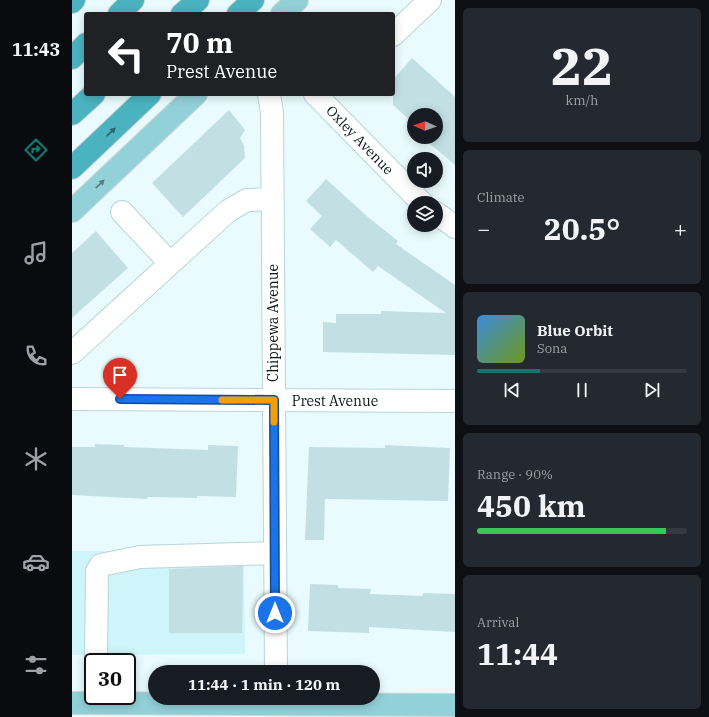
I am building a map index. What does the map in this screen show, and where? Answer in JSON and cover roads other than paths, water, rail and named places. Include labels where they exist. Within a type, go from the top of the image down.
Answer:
[{"type":"highway","points":[[120,12],[134,0]]},
{"type":"highway","points":[[184,12],[198,0]]},
{"type":"highway","points":[[240,12],[253,0]]},
{"type":"highway","points":[[72,58],[84,46]]},
{"type":"highway","points":[[72,114],[92,96]]},
{"type":"highway","points":[[72,168],[148,96]]},
{"type":"main road","points":[[284,12],[297,0]]},
{"type":"main road","points":[[72,211],[194,96]]},
{"type":"main road","points":[[72,703],[84,701]]},
{"type":"main road","points":[[380,703],[455,705]]},
{"type":"main road","points":[[131,705],[167,710],[228,705]]},
{"type":"street","points":[[395,33],[430,0]]},
{"type":"street","name":"Chippewa Avenue","points":[[269,96],[272,113],[276,665]]},
{"type":"street","name":"Oxley Avenue","points":[[322,96],[415,196]]},
{"type":"street","points":[[72,353],[228,211],[247,200],[272,199]]},
{"type":"street","points":[[122,212],[170,263]]},
{"type":"street","points":[[443,218],[455,227]]},
{"type":"street","name":"Prest Avenue","points":[[72,399],[455,401]]},
{"type":"street","points":[[96,653],[97,571],[101,565],[112,561],[140,557],[275,553]]}]
